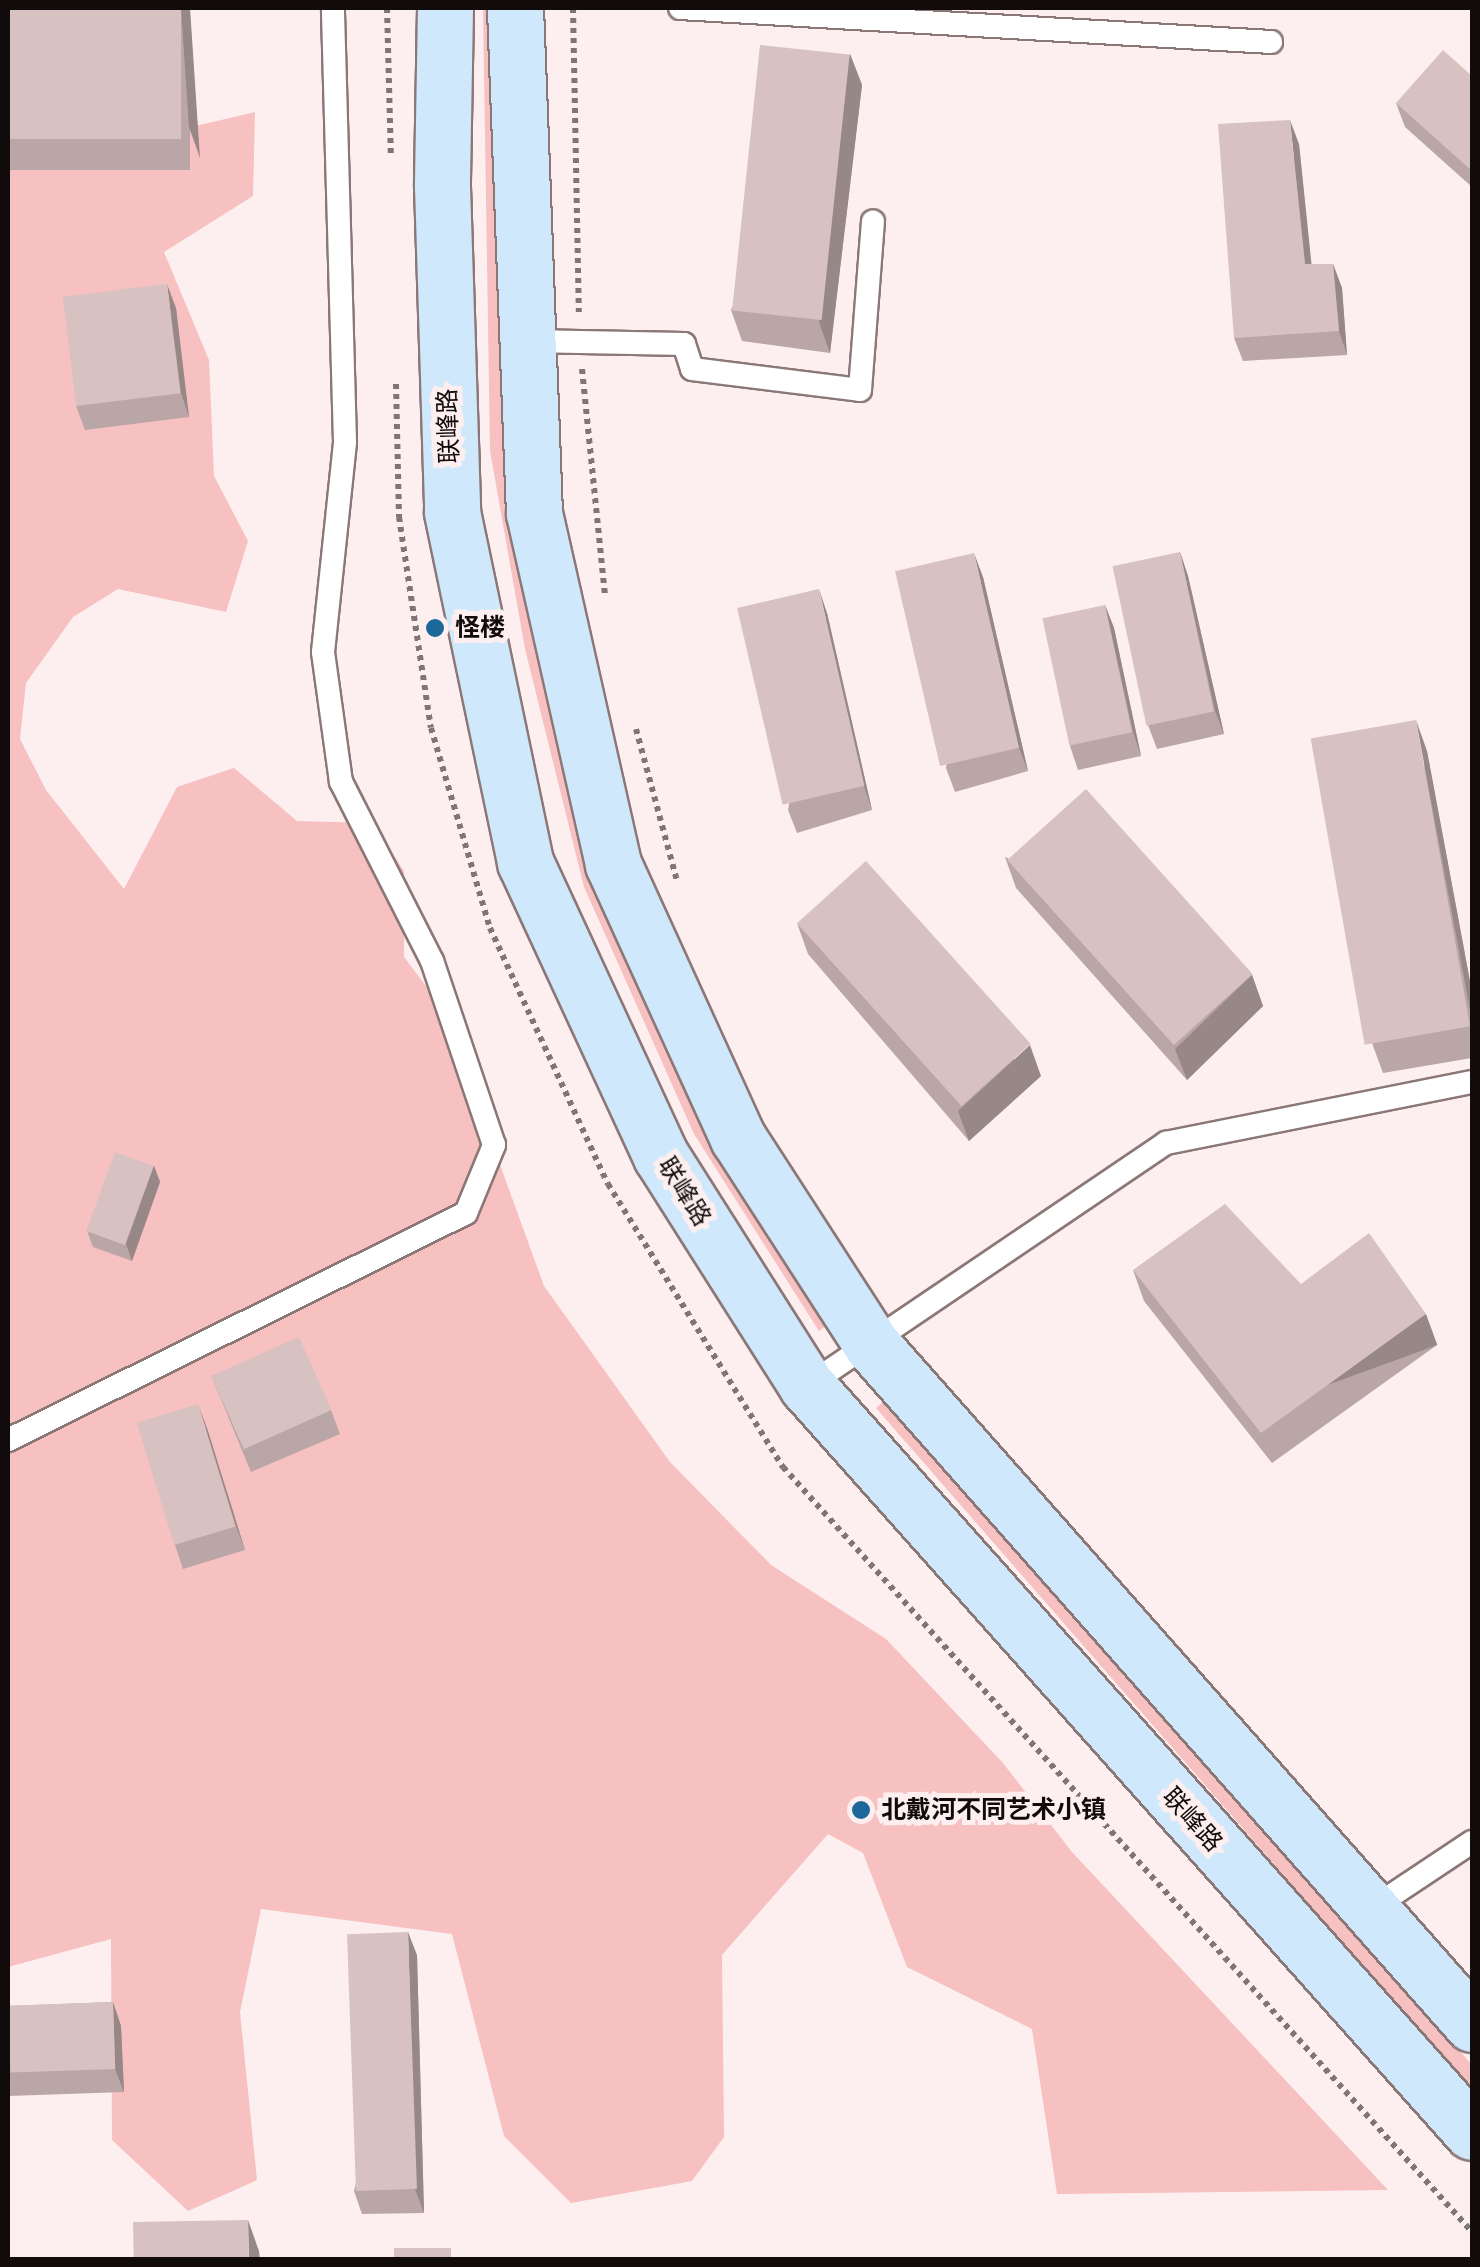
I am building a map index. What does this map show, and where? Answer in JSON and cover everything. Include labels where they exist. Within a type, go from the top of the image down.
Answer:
[{"type":"main road","name":"联峰路","points":[[445,8],[452,512],[525,862],[661,1156],[806,1386],[1472,2132]]},
{"type":"main road","points":[[515,8],[553,342],[534,513],[613,864],[738,1138],[872,1344],[1472,2024]]},
{"type":"lane","points":[[8,1440],[466,1213],[494,1145],[432,961],[341,782],[338,764],[323,652],[345,442],[334,8]]},
{"type":"lane","points":[[680,8],[1271,42]]},
{"type":"lane","points":[[553,342],[684,344],[692,370],[860,390],[873,221]]},
{"type":"lane","points":[[806,1386],[1166,1143],[1472,1082]]},
{"type":"lane","points":[[1370,1910],[1472,1842]]},
{"type":"path","points":[[573,8],[553,342],[606,608]]},
{"type":"path","points":[[632,717],[683,896]]},
{"type":"shaded area","points":[[483,8],[503,8],[543,644],[835,1319],[819,1331],[694,1134],[584,887],[525,649],[490,451]]},
{"type":"shaded area","points":[[255,112],[253,196],[164,252],[209,360],[214,476],[248,541],[226,612],[118,589],[73,617],[26,683],[20,739],[46,790],[124,889],[177,787],[234,768],[297,821],[372,823],[404,871],[404,957],[444,1010],[544,1286],[670,1462],[771,1565],[886,1639],[1003,1763],[1072,1852],[1388,2190],[1057,2194],[1032,2029],[907,1967],[863,1853],[828,1834],[722,1955],[724,2137],[692,2181],[571,2203],[504,2136],[452,1934],[261,1909],[240,2012],[257,2180],[188,2211],[112,2140],[111,1939],[8,1967],[8,114],[162,134]]},
{"type":"shaded area","points":[[893,1394],[1472,2065],[1472,2091],[876,1408]]},
{"type":"building","points":[[8,8],[181,8],[181,139],[8,139]]},
{"type":"building","points":[[760,45],[850,54],[822,320],[732,311]]},
{"type":"building","points":[[1443,50],[1472,76],[1472,171],[1396,103]]},
{"type":"building","points":[[1290,120],[1305,264],[1333,264],[1339,331],[1234,338],[1218,124]]},
{"type":"building","points":[[167,284],[180,393],[76,406],[63,297]]},
{"type":"building","points":[[1180,552],[1214,711],[1146,726],[1113,566]]},
{"type":"building","points":[[974,553],[1019,748],[940,766],[895,571]]},
{"type":"building","points":[[819,589],[864,786],[783,805],[737,608]]},
{"type":"building","points":[[1105,605],[1132,732],[1069,745],[1042,618]]},
{"type":"building","points":[[1416,720],[1470,1026],[1365,1045],[1311,739]]},
{"type":"building","points":[[1086,789],[1253,974],[1174,1045],[1007,860]]},
{"type":"building","points":[[866,861],[1031,1044],[961,1106],[797,923]]},
{"type":"building","points":[[115,1152],[154,1166],[125,1245],[86,1231]]},
{"type":"building","points":[[1225,1204],[1301,1284],[1369,1233],[1426,1314],[1261,1433],[1133,1270]]},
{"type":"building","points":[[299,1337],[332,1410],[244,1449],[211,1376]]},
{"type":"building","points":[[198,1404],[235,1526],[174,1545],[137,1423]]},
{"type":"building","points":[[408,1932],[417,2189],[356,2191],[347,1934]]},
{"type":"building","points":[[113,2002],[115,2069],[10,2073],[8,2006]]},
{"type":"building","points":[[248,2220],[249,2260],[134,2260],[133,2222]]},
{"type":"building","points":[[394,2248],[451,2248],[451,2260],[394,2260]]},
{"type":"place","name":"怪楼","points":[[435,628]]},
{"type":"place","name":"北戴河不同艺术小镇","points":[[861,1810]]}]
